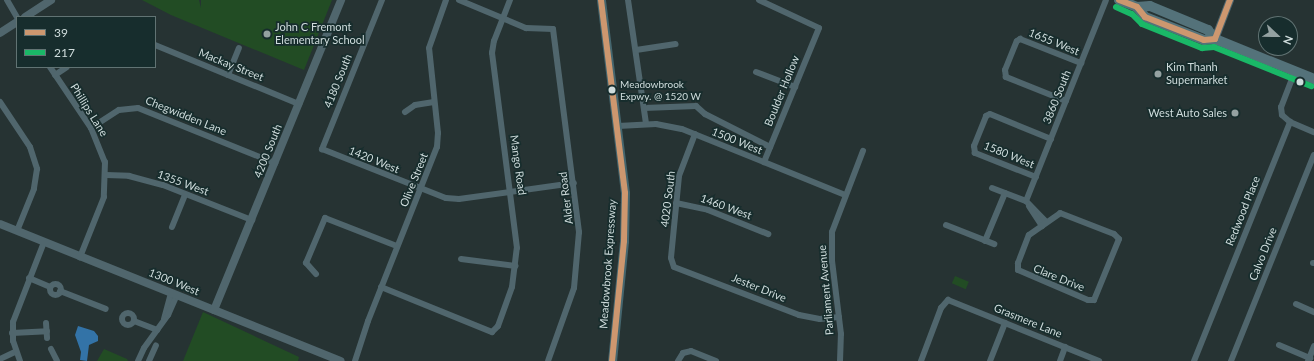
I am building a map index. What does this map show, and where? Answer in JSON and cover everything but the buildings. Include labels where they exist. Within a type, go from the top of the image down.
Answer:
[{"type":"main road","points":[[1119,0],[1137,7],[1145,17],[1204,40],[1215,39],[1314,79]]},
{"type":"main road","name":"Meadowbrook Expressway","points":[[602,1],[624,166],[625,215],[612,361]]},
{"type":"street","points":[[7,0],[16,16]]},
{"type":"street","points":[[27,16],[51,0]]},
{"type":"street","name":"4200 South","points":[[214,310],[341,0]]},
{"type":"street","name":"4180 South","points":[[322,149],[382,0]]},
{"type":"street","name":"Olive Street","points":[[355,361],[381,287],[421,189],[438,140],[429,48],[446,0]]},
{"type":"street","points":[[459,0],[502,18]]},
{"type":"street","name":"Mango Road","points":[[381,287],[492,332],[498,326],[508,302],[516,266],[517,234],[492,53],[494,40],[510,0]]},
{"type":"street","points":[[628,0],[646,123]]},
{"type":"street","name":"Boulder Hollow","points":[[759,0],[819,28],[764,162]]},
{"type":"street","name":"3860 South","points":[[1026,201],[1106,0]]},
{"type":"street","points":[[1215,39],[1230,0]]},
{"type":"street","name":"Alder Road","points":[[502,18],[533,29],[553,29],[579,220],[577,267],[566,315],[548,361]]},
{"type":"street","points":[[0,33],[16,23]]},
{"type":"street","name":"1655 West","points":[[1066,101],[1006,77],[1005,70],[1017,41],[1020,39],[1081,63]]},
{"type":"street","points":[[636,50],[676,44]]},
{"type":"street","name":"Mackay Street","points":[[156,45],[299,104]]},
{"type":"street","points":[[228,75],[239,48]]},
{"type":"street","name":"Phillips Lane","points":[[51,68],[91,128],[102,149],[106,175],[104,197],[80,257]]},
{"type":"street","points":[[56,75],[66,68]]},
{"type":"street","points":[[1295,71],[1281,110],[1284,118],[1314,132]]},
{"type":"street","points":[[756,72],[794,87]]},
{"type":"street","points":[[0,102],[3,113],[30,147],[37,169],[34,189],[17,231]]},
{"type":"street","points":[[405,112],[415,105],[434,102]]},
{"type":"street","points":[[644,108],[696,106],[705,114],[770,147]]},
{"type":"street","name":"Chegwidden Lane","points":[[91,128],[119,110],[138,108],[275,163]]},
{"type":"street","name":"1580 West","points":[[1036,177],[975,153],[974,146],[986,116],[990,114],[1051,139]]},
{"type":"street","name":"Redwood Place","points":[[1194,361],[1290,122]]},
{"type":"street","name":"1500 West","points":[[618,126],[646,123],[668,125],[695,134],[845,195]]},
{"type":"street","name":"4020 South","points":[[674,267],[671,258],[681,169],[695,134]]},
{"type":"street","name":"1420 West","points":[[322,149],[421,189],[452,199],[574,183]]},
{"type":"street","name":"Parliament Avenue","points":[[840,361],[839,318],[831,246],[836,218],[863,151]]},
{"type":"street","name":"Calvo Drive","points":[[1231,361],[1314,155]]},
{"type":"street","name":"1355 West","points":[[106,175],[137,177],[252,220]]},
{"type":"street","points":[[992,188],[1026,201],[1044,224]]},
{"type":"street","points":[[985,241],[1005,193]]},
{"type":"street","points":[[172,228],[185,194]]},
{"type":"street","name":"1460 West","points":[[676,204],[708,210],[768,234]]},
{"type":"street","name":"Clare Drive","points":[[1056,214],[1063,214],[1118,237],[1119,244],[1096,298],[1091,301],[1074,295],[1023,274],[1017,267],[1028,238],[1044,224],[1056,214]]},
{"type":"street","points":[[316,274],[306,263],[325,218],[397,246]]},
{"type":"street","name":"1300 West","points":[[0,224],[341,361]]},
{"type":"street","points":[[946,225],[994,244]]},
{"type":"street","points":[[20,361],[15,352],[12,332],[15,313],[44,242]]},
{"type":"street","points":[[461,260],[516,266]]},
{"type":"street","name":"Jester Drive","points":[[674,267],[804,316],[839,318]]},
{"type":"street","points":[[29,278],[50,286],[57,284],[60,291],[106,309]]},
{"type":"street","points":[[138,361],[144,348],[164,319],[174,294]]},
{"type":"street","name":"Grasmere Lane","points":[[921,361],[941,308],[948,300],[1099,361]]},
{"type":"street","points":[[1296,304],[1314,312]]},
{"type":"street","points":[[134,321],[157,330]]},
{"type":"street","points":[[46,323],[47,338]]},
{"type":"street","points":[[990,361],[1005,323]]},
{"type":"street","points":[[12,332],[47,331]]},
{"type":"street","points":[[1279,345],[1309,360],[1314,346]]},
{"type":"street","points":[[149,361],[156,346]]},
{"type":"street","points":[[1060,361],[1065,347]]},
{"type":"street","points":[[51,349],[57,361]]},
{"type":"street","points":[[0,359],[15,352]]},
{"type":"street","points":[[678,361],[683,354],[691,352],[716,361]]},
{"type":"green space","name":"John C Fremont Elementary School","points":[[142,0],[199,0],[201,8],[201,0],[332,0],[304,70],[171,15]]},
{"type":"green space","points":[[955,276],[969,282],[966,289],[952,283]]},
{"type":"green space","points":[[203,312],[299,357],[298,361],[183,361]]},
{"type":"green space","points":[[104,349],[127,359],[128,361],[97,361]]},
{"type":"water","points":[[78,326],[94,331],[98,336],[98,341],[89,345],[87,361],[80,360],[81,352],[75,335]]},
{"type":"transit line","name":"39","points":[[601,0],[625,193],[624,241],[612,361]]},
{"type":"transit line","name":"39","points":[[1119,0],[1137,7],[1145,17],[1204,40],[1215,39]]},
{"type":"transit line","name":"39","points":[[1215,39],[1230,0]]},
{"type":"transit line","name":"217","points":[[1116,7],[1132,14],[1142,24],[1202,48],[1214,47],[1311,86]]},
{"type":"place","name":"John C Fremont Elementary School","points":[[267,34]]},
{"type":"place","name":"Kim Thanh Supermarket","points":[[1158,74]]},
{"type":"place","name":"Meadowbrook Expwy. @ 1520 W","points":[[612,90]]},
{"type":"place","name":"West Auto Sales","points":[[1235,113]]}]
